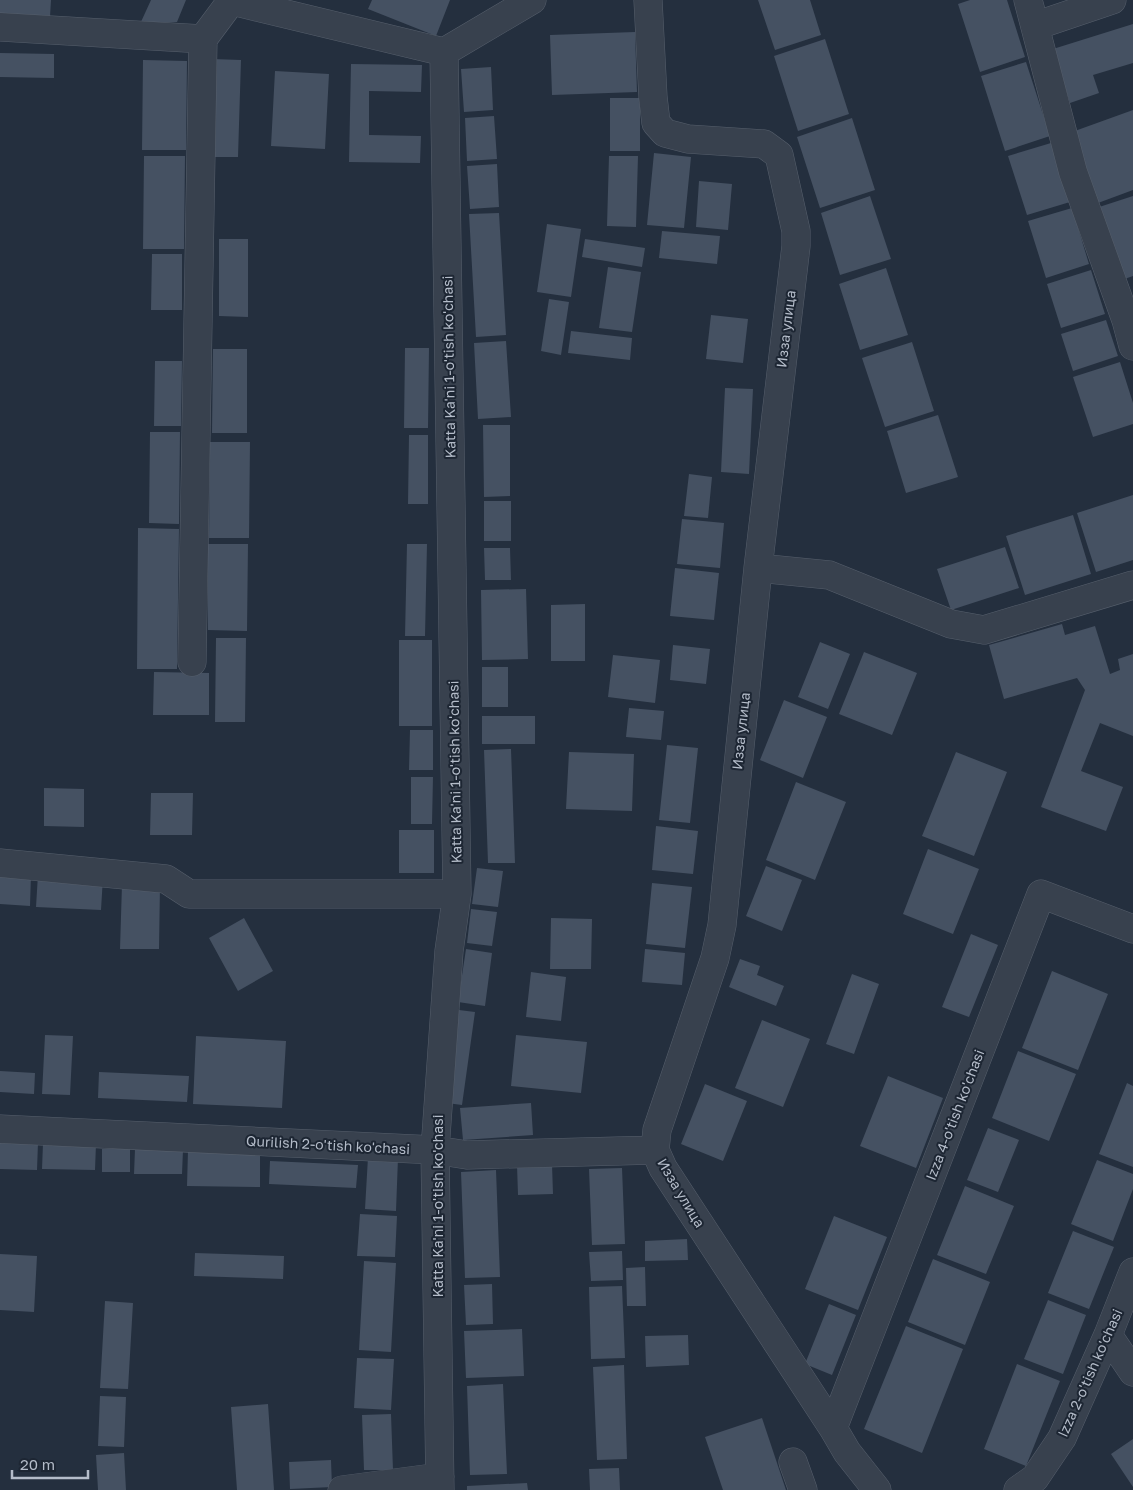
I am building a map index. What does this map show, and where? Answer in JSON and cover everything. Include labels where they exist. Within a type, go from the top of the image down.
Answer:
[{"type":"street","points":[[192,662],[203,39],[232,1],[444,52],[532,0]]},
{"type":"street","name":"Изза улица","points":[[648,0],[656,123],[665,133],[688,139],[764,144],[779,156],[796,231],[796,246],[758,568],[722,925],[715,958],[657,1130],[655,1150],[663,1168],[848,1452],[877,1490]]},
{"type":"street","points":[[1028,0],[1073,172],[1130,328]]},
{"type":"street","points":[[1035,26],[1112,0]]},
{"type":"street","points":[[0,27],[203,39]]},
{"type":"street","name":"Katta Ka'ni 1-o'tish ko'chasi","points":[[440,1483],[435,1150],[449,951],[457,894],[444,52]]},
{"type":"street","points":[[758,568],[829,575],[951,624],[984,630],[1133,585]]},
{"type":"street","points":[[0,863],[166,879],[189,894],[457,894]]},
{"type":"street","name":"Izza 4-o'tish ko'chasi","points":[[833,1428],[1041,894],[1133,928]]},
{"type":"street","name":"Qurilish 2-o'tish ko'chasi","points":[[0,1129],[435,1150],[467,1155],[655,1150]]},
{"type":"street","name":"Izza 2-o'tish ko'chasi","points":[[1018,1490],[1035,1478],[1062,1438],[1108,1335],[1133,1272]]},
{"type":"street","points":[[1108,1335],[1133,1372]]},
{"type":"street","points":[[793,1462],[803,1490]]},
{"type":"street","points":[[342,1490],[440,1483]]},
{"type":"building","points":[[0,0],[51,0],[50,17],[0,14]]},
{"type":"building","points":[[151,0],[186,0],[177,22],[140,24]]},
{"type":"building","points":[[372,0],[450,0],[436,36],[368,9]]},
{"type":"building","points":[[758,0],[810,0],[821,35],[775,50]]},
{"type":"building","points":[[970,0],[1007,0],[1025,57],[980,72],[958,4]]},
{"type":"building","points":[[1133,24],[1133,63],[1093,75],[1099,93],[1070,103],[1053,49]]},
{"type":"building","points":[[635,32],[637,92],[552,95],[550,35]]},
{"type":"building","points":[[825,39],[849,114],[798,131],[774,56]]},
{"type":"building","points":[[0,53],[54,54],[54,78],[0,77]]},
{"type":"building","points":[[212,59],[241,60],[238,157],[209,157]]},
{"type":"building","points":[[143,60],[187,61],[186,150],[142,150]]},
{"type":"building","points":[[1026,62],[1050,136],[1005,151],[981,76]]},
{"type":"building","points":[[351,64],[422,65],[421,92],[369,91],[369,135],[421,136],[420,163],[349,162]]},
{"type":"building","points":[[491,67],[493,110],[464,112],[461,69]]},
{"type":"building","points":[[275,71],[329,74],[325,149],[271,146]]},
{"type":"building","points":[[610,98],[640,98],[640,151],[610,151]]},
{"type":"building","points":[[1133,110],[1133,190],[1098,203],[1072,132]]},
{"type":"building","points":[[494,116],[497,159],[467,161],[465,118]]},
{"type":"building","points":[[852,118],[875,190],[820,208],[797,137]]},
{"type":"building","points":[[1051,143],[1070,202],[1027,215],[1008,156]]},
{"type":"building","points":[[654,153],[691,157],[684,228],[647,225]]},
{"type":"building","points":[[144,156],[185,156],[184,249],[143,249]]},
{"type":"building","points":[[609,156],[638,156],[636,227],[607,226]]},
{"type":"building","points":[[497,164],[499,207],[470,209],[467,166]]},
{"type":"building","points":[[699,181],[732,184],[728,230],[696,227]]},
{"type":"building","points":[[870,196],[891,259],[840,275],[821,213]]},
{"type":"building","points":[[1133,196],[1133,276],[1116,282],[1093,209]]},
{"type":"building","points":[[1072,208],[1089,264],[1046,278],[1028,221]]},
{"type":"building","points":[[499,213],[506,335],[476,337],[469,214]]},
{"type":"building","points":[[547,224],[581,229],[571,297],[537,292]]},
{"type":"building","points":[[662,231],[720,236],[717,264],[659,258]]},
{"type":"building","points":[[219,239],[248,239],[248,317],[219,316]]},
{"type":"building","points":[[585,239],[645,248],[642,267],[582,257]]},
{"type":"building","points":[[152,254],[182,254],[182,310],[151,310]]},
{"type":"building","points":[[608,267],[641,272],[632,332],[599,328]]},
{"type":"building","points":[[886,268],[908,335],[860,350],[839,284]]},
{"type":"building","points":[[1091,270],[1105,314],[1061,328],[1047,284]]},
{"type":"building","points":[[549,299],[569,302],[561,355],[541,351]]},
{"type":"building","points":[[711,315],[748,319],[743,363],[706,359]]},
{"type":"building","points":[[1106,320],[1118,356],[1073,371],[1061,334]]},
{"type":"building","points":[[571,331],[632,338],[630,360],[568,353]]},
{"type":"building","points":[[506,341],[511,417],[478,419],[474,343]]},
{"type":"building","points":[[912,342],[934,411],[885,427],[862,358]]},
{"type":"building","points":[[405,348],[429,348],[428,428],[404,428]]},
{"type":"building","points":[[213,349],[247,349],[247,433],[212,433]]},
{"type":"building","points":[[155,361],[182,361],[181,426],[154,426]]},
{"type":"building","points":[[1120,362],[1133,403],[1133,424],[1093,437],[1073,377]]},
{"type":"building","points":[[725,388],[753,389],[749,474],[721,472]]},
{"type":"building","points":[[938,415],[958,477],[906,493],[887,431]]},
{"type":"building","points":[[483,425],[510,425],[510,496],[484,497]]},
{"type":"building","points":[[150,432],[180,432],[179,524],[149,523]]},
{"type":"building","points":[[409,435],[428,435],[428,504],[408,504]]},
{"type":"building","points":[[210,442],[250,442],[249,538],[209,538]]},
{"type":"building","points":[[689,474],[712,477],[708,518],[684,516]]},
{"type":"building","points":[[1133,495],[1133,560],[1096,572],[1077,513]]},
{"type":"building","points":[[484,501],[511,501],[511,541],[484,541]]},
{"type":"building","points":[[1073,515],[1091,574],[1025,595],[1006,536]]},
{"type":"building","points":[[682,519],[724,523],[720,568],[677,564]]},
{"type":"building","points":[[138,528],[179,529],[177,669],[137,669]]},
{"type":"building","points":[[208,544],[248,544],[247,631],[208,630]]},
{"type":"building","points":[[407,544],[427,544],[425,636],[405,636]]},
{"type":"building","points":[[1005,547],[1019,588],[951,610],[937,569]]},
{"type":"building","points":[[484,548],[510,548],[511,580],[485,580]]},
{"type":"building","points":[[675,568],[719,573],[714,620],[670,616]]},
{"type":"building","points":[[526,589],[528,659],[482,660],[481,590]]},
{"type":"building","points":[[585,604],[585,661],[551,661],[551,605]]},
{"type":"building","points":[[1062,624],[1065,635],[1095,626],[1110,674],[1120,670],[1118,659],[1133,654],[1133,736],[1100,723],[1081,771],[1123,787],[1106,831],[1041,807],[1085,690],[1077,678],[1004,699],[989,645]]},
{"type":"building","points":[[216,638],[246,638],[245,722],[215,722]]},
{"type":"building","points":[[399,640],[432,640],[432,726],[399,726]]},
{"type":"building","points":[[820,642],[850,654],[828,709],[798,697]]},
{"type":"building","points":[[673,645],[710,649],[706,684],[670,680]]},
{"type":"building","points":[[864,652],[917,673],[892,735],[839,714]]},
{"type":"building","points":[[613,655],[660,660],[655,703],[608,697]]},
{"type":"building","points":[[482,667],[508,667],[508,707],[482,707]]},
{"type":"building","points":[[154,672],[209,673],[209,715],[153,715]]},
{"type":"building","points":[[784,700],[827,717],[803,778],[760,760]]},
{"type":"building","points":[[629,708],[664,711],[661,740],[626,737]]},
{"type":"building","points":[[482,716],[535,716],[535,744],[482,744]]},
{"type":"building","points":[[410,730],[433,730],[433,770],[409,770]]},
{"type":"building","points":[[667,745],[698,748],[690,823],[659,820]]},
{"type":"building","points":[[511,749],[515,863],[488,863],[484,750]]},
{"type":"building","points":[[569,752],[634,754],[632,811],[566,809]]},
{"type":"building","points":[[956,752],[1007,772],[974,856],[922,836]]},
{"type":"building","points":[[411,777],[433,777],[432,824],[411,824]]},
{"type":"building","points":[[796,782],[846,802],[815,880],[766,860]]},
{"type":"building","points":[[44,788],[84,789],[84,827],[44,826]]},
{"type":"building","points":[[151,793],[193,793],[192,835],[150,835]]},
{"type":"building","points":[[656,826],[698,831],[693,874],[652,870]]},
{"type":"building","points":[[399,830],[434,830],[434,873],[399,873]]},
{"type":"building","points":[[928,849],[979,869],[953,934],[903,914]]},
{"type":"building","points":[[766,866],[802,880],[782,931],[746,916]]},
{"type":"building","points":[[477,868],[503,871],[498,907],[472,904]]},
{"type":"building","points":[[0,873],[31,874],[30,906],[0,904]]},
{"type":"building","points":[[38,874],[103,877],[101,910],[36,907]]},
{"type":"building","points":[[652,883],[692,887],[685,948],[646,944]]},
{"type":"building","points":[[122,884],[160,885],[159,949],[120,949]]},
{"type":"building","points":[[471,909],[497,912],[492,946],[467,943]]},
{"type":"building","points":[[244,918],[273,971],[238,991],[209,938]]},
{"type":"building","points":[[551,918],[592,919],[591,969],[550,969]]},
{"type":"building","points":[[971,934],[998,945],[969,1017],[942,1007]]},
{"type":"building","points":[[466,949],[492,953],[485,1006],[458,1002]]},
{"type":"building","points":[[645,949],[685,953],[682,985],[642,982]]},
{"type":"building","points":[[740,959],[760,966],[757,975],[784,986],[776,1006],[729,987]]},
{"type":"building","points":[[1052,971],[1108,994],[1078,1070],[1022,1048]]},
{"type":"building","points":[[531,972],[566,977],[561,1021],[526,1017]]},
{"type":"building","points":[[852,974],[879,984],[854,1054],[826,1044]]},
{"type":"building","points":[[459,1010],[475,1012],[462,1105],[447,1103]]},
{"type":"building","points":[[762,1020],[810,1039],[783,1107],[735,1088]]},
{"type":"building","points":[[45,1035],[73,1036],[70,1095],[42,1094]]},
{"type":"building","points":[[516,1035],[587,1042],[581,1093],[511,1086]]},
{"type":"building","points":[[196,1036],[286,1041],[282,1108],[193,1104]]},
{"type":"building","points":[[1018,1051],[1076,1074],[1049,1141],[992,1118]]},
{"type":"building","points":[[0,1071],[35,1073],[34,1094],[0,1092]]},
{"type":"building","points":[[99,1072],[189,1076],[187,1102],[98,1098]]},
{"type":"building","points":[[888,1076],[943,1098],[916,1168],[860,1146]]},
{"type":"building","points":[[1127,1083],[1133,1086],[1133,1167],[1099,1154]]},
{"type":"building","points":[[705,1084],[747,1101],[723,1161],[681,1144]]},
{"type":"building","points":[[531,1103],[533,1135],[463,1140],[460,1108]]},
{"type":"building","points":[[988,1128],[1019,1140],[998,1192],[967,1180]]},
{"type":"building","points":[[0,1143],[38,1143],[37,1170],[0,1169]]},
{"type":"building","points":[[43,1143],[96,1144],[95,1170],[42,1169]]},
{"type":"building","points":[[102,1149],[130,1149],[130,1172],[102,1172]]},
{"type":"building","points":[[135,1149],[183,1150],[182,1174],[134,1174]]},
{"type":"building","points":[[188,1150],[260,1151],[260,1187],[187,1186]]},
{"type":"building","points":[[368,1157],[398,1158],[396,1211],[365,1209]]},
{"type":"building","points":[[1097,1160],[1133,1174],[1133,1189],[1113,1241],[1071,1224]]},
{"type":"building","points":[[270,1161],[358,1165],[356,1188],[269,1184]]},
{"type":"building","points":[[552,1164],[553,1194],[518,1195],[517,1165]]},
{"type":"building","points":[[622,1168],[625,1244],[592,1245],[589,1169]]},
{"type":"building","points":[[496,1170],[500,1277],[465,1278],[461,1172]]},
{"type":"building","points":[[965,1186],[1014,1206],[986,1274],[937,1255]]},
{"type":"building","points":[[360,1214],[397,1216],[395,1257],[357,1256]]},
{"type":"building","points":[[834,1216],[887,1237],[858,1310],[805,1289]]},
{"type":"building","points":[[1073,1231],[1114,1247],[1089,1309],[1048,1293]]},
{"type":"building","points":[[687,1239],[688,1260],[645,1261],[645,1241]]},
{"type":"building","points":[[622,1251],[623,1280],[591,1281],[589,1252]]},
{"type":"building","points":[[195,1253],[284,1256],[283,1279],[194,1276]]},
{"type":"building","points":[[0,1254],[37,1256],[34,1312],[0,1310]]},
{"type":"building","points":[[933,1259],[990,1282],[965,1345],[908,1322]]},
{"type":"building","points":[[364,1261],[396,1263],[391,1352],[359,1350]]},
{"type":"building","points":[[645,1267],[646,1306],[627,1306],[626,1268]]},
{"type":"building","points":[[492,1284],[493,1324],[466,1325],[464,1285]]},
{"type":"building","points":[[622,1286],[625,1358],[591,1359],[589,1287]]},
{"type":"building","points":[[1048,1300],[1086,1315],[1063,1374],[1024,1359]]},
{"type":"building","points":[[105,1301],[133,1303],[128,1389],[100,1388]]},
{"type":"building","points":[[829,1304],[856,1315],[832,1375],[805,1364]]},
{"type":"building","points":[[906,1326],[963,1349],[922,1453],[864,1429]]},
{"type":"building","points":[[522,1329],[524,1376],[466,1378],[464,1331]]},
{"type":"building","points":[[688,1335],[689,1365],[646,1367],[645,1336]]},
{"type":"building","points":[[357,1358],[394,1359],[391,1410],[354,1408]]},
{"type":"building","points":[[1017,1364],[1060,1381],[1026,1466],[984,1449]]},
{"type":"building","points":[[624,1365],[627,1459],[597,1460],[593,1367]]},
{"type":"building","points":[[503,1384],[507,1474],[470,1475],[467,1386]]},
{"type":"building","points":[[100,1396],[126,1397],[124,1447],[98,1446]]},
{"type":"building","points":[[268,1404],[274,1490],[237,1490],[231,1407]]},
{"type":"building","points":[[391,1414],[393,1470],[364,1470],[362,1415]]},
{"type":"building","points":[[762,1418],[786,1490],[723,1490],[705,1437]]},
{"type":"building","points":[[1133,1439],[1133,1487],[1111,1454]]},
{"type":"building","points":[[124,1453],[126,1490],[98,1490],[96,1455]]},
{"type":"building","points":[[331,1460],[332,1487],[290,1489],[289,1462]]},
{"type":"building","points":[[619,1468],[620,1490],[590,1490],[589,1469]]},
{"type":"building","points":[[527,1483],[528,1490],[467,1490],[467,1486]]}]
